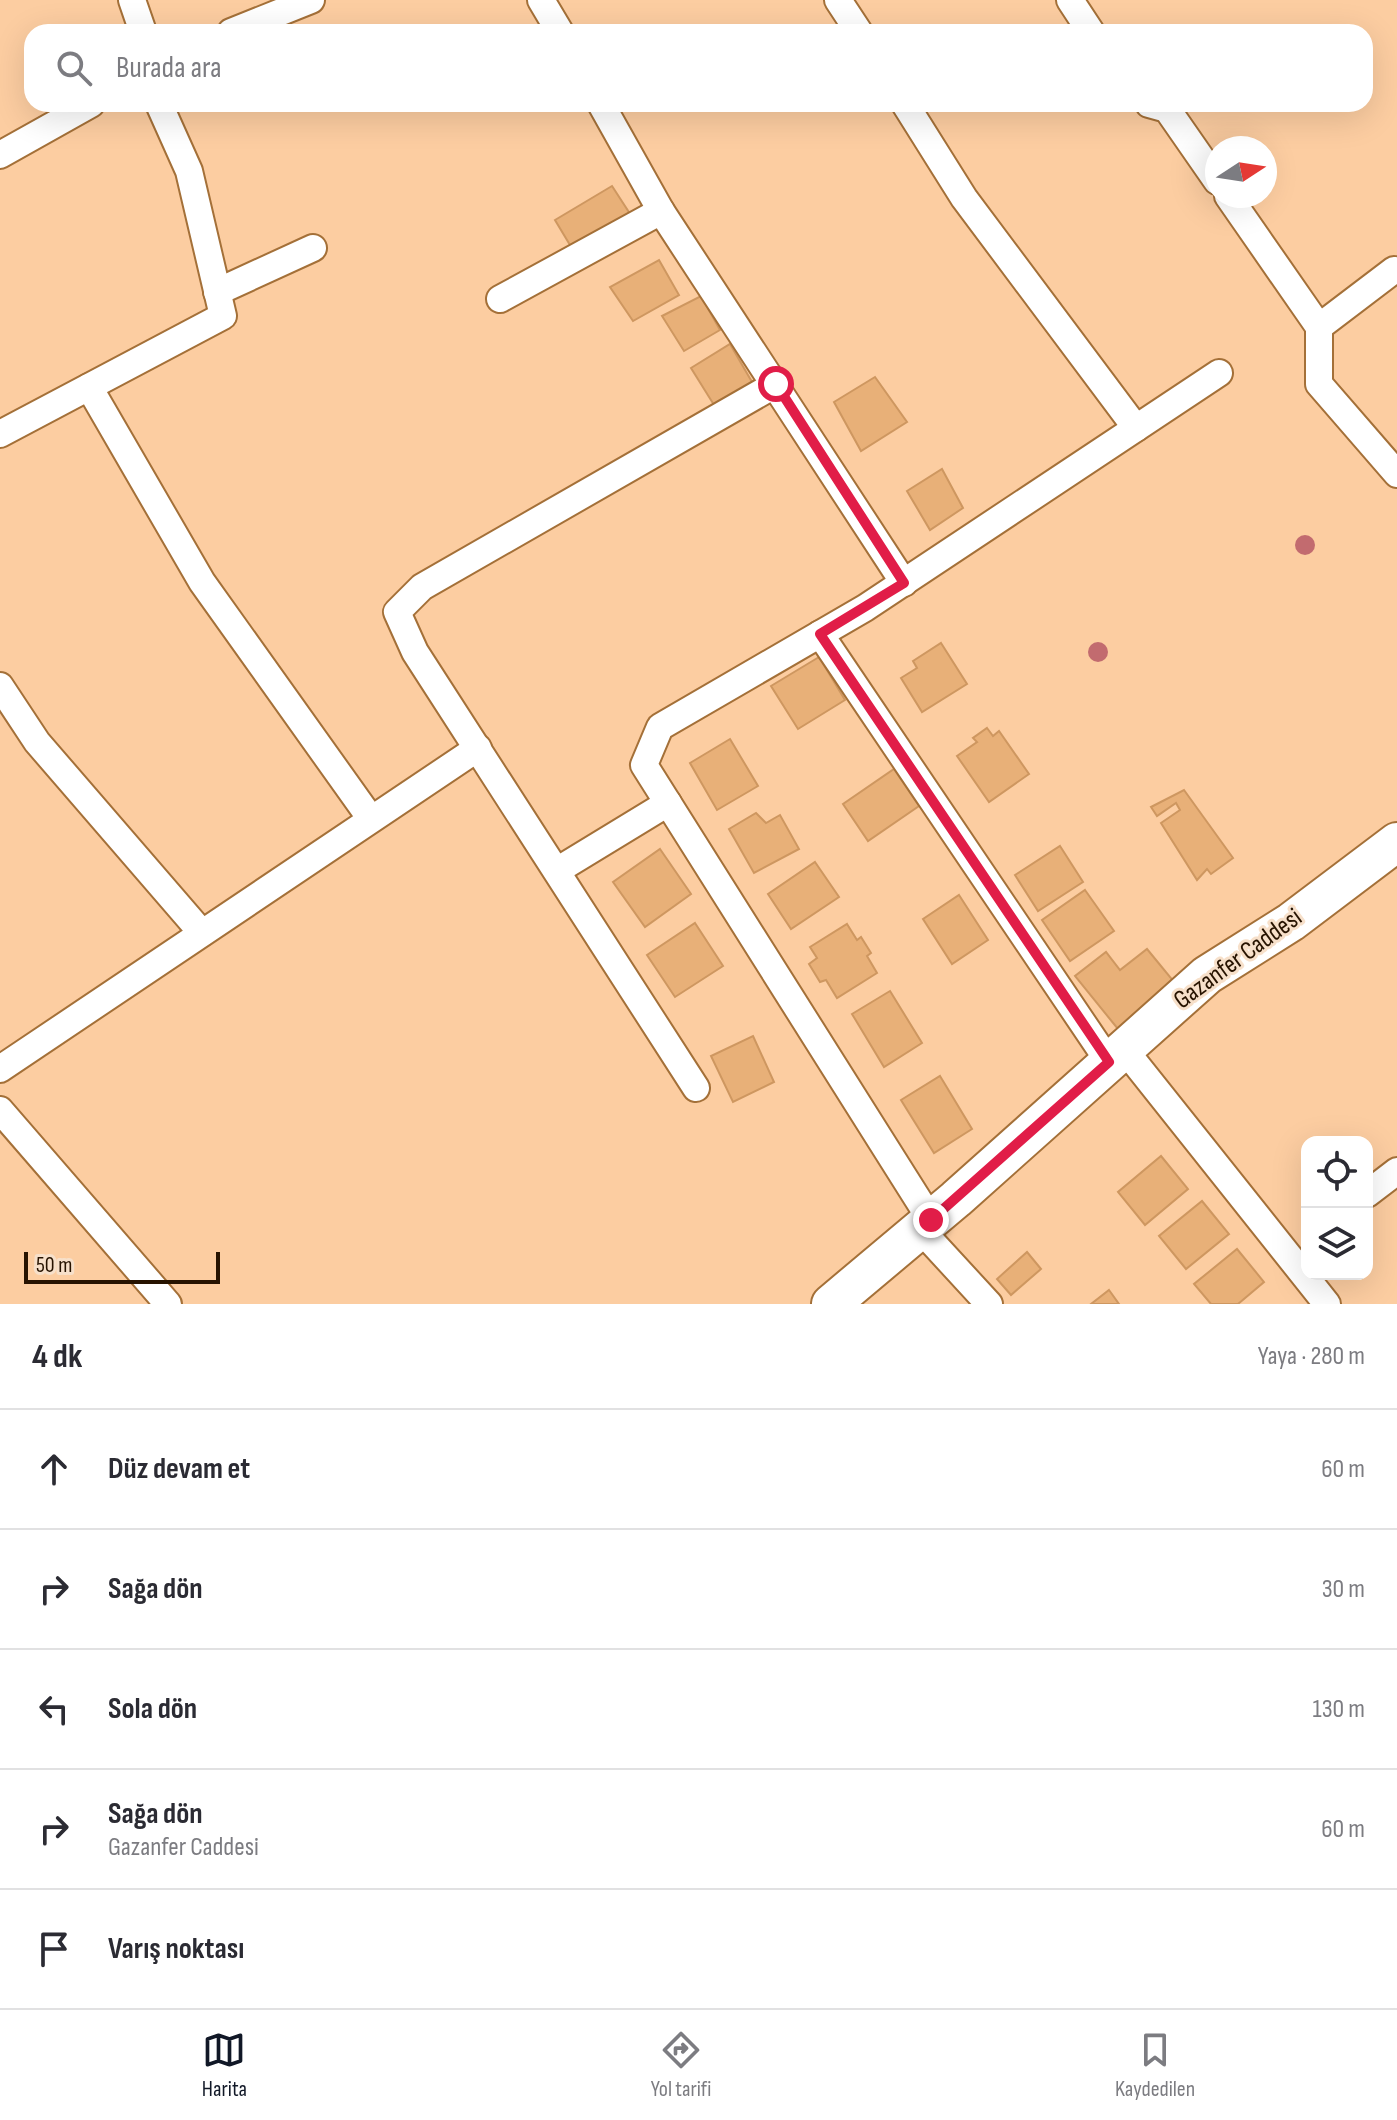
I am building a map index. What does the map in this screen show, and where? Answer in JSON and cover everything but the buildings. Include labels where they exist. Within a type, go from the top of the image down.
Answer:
[{"type":"street","points":[[132,0],[140,24]]},
{"type":"street","points":[[251,24],[311,0]]},
{"type":"street","points":[[541,0],[555,24]]},
{"type":"street","points":[[838,0],[854,24]]},
{"type":"street","points":[[1070,0],[1086,24]]},
{"type":"street","points":[[0,155],[77,112]]},
{"type":"street","points":[[0,434],[223,316],[189,171],[163,112]]},
{"type":"street","points":[[605,112],[661,211],[904,583]]},
{"type":"street","points":[[910,112],[964,198],[1136,428]]},
{"type":"street","points":[[1169,112],[1205,164]]},
{"type":"street","points":[[1236,208],[1319,327],[1319,384],[1397,474]]},
{"type":"street","points":[[500,299],[661,211]]},
{"type":"street","points":[[217,292],[313,248]]},
{"type":"street","points":[[1319,327],[1394,270]]},
{"type":"street","points":[[989,1304],[926,1225],[644,765],[660,727],[904,583],[1219,373]]},
{"type":"street","points":[[696,1088],[415,652],[397,612],[422,587],[776,384]]},
{"type":"street","points":[[89,387],[202,582],[371,819]]},
{"type":"street","points":[[820,634],[1117,1056],[1297,1248],[1327,1304]]},
{"type":"street","points":[[0,686],[37,742],[202,933]]},
{"type":"street","points":[[0,1069],[478,748]]},
{"type":"street","points":[[558,870],[668,803]]},
{"type":"street","name":"Gazanfer Caddesi","points":[[831,1304],[926,1225],[1207,975],[1291,922],[1397,842]]},
{"type":"street","points":[[0,1110],[168,1304]]},
{"type":"street","points":[[1373,1189],[1397,1171]]},
{"type":"route","points":[[776,384],[904,583],[820,634],[1109,1062],[931,1220]]}]
